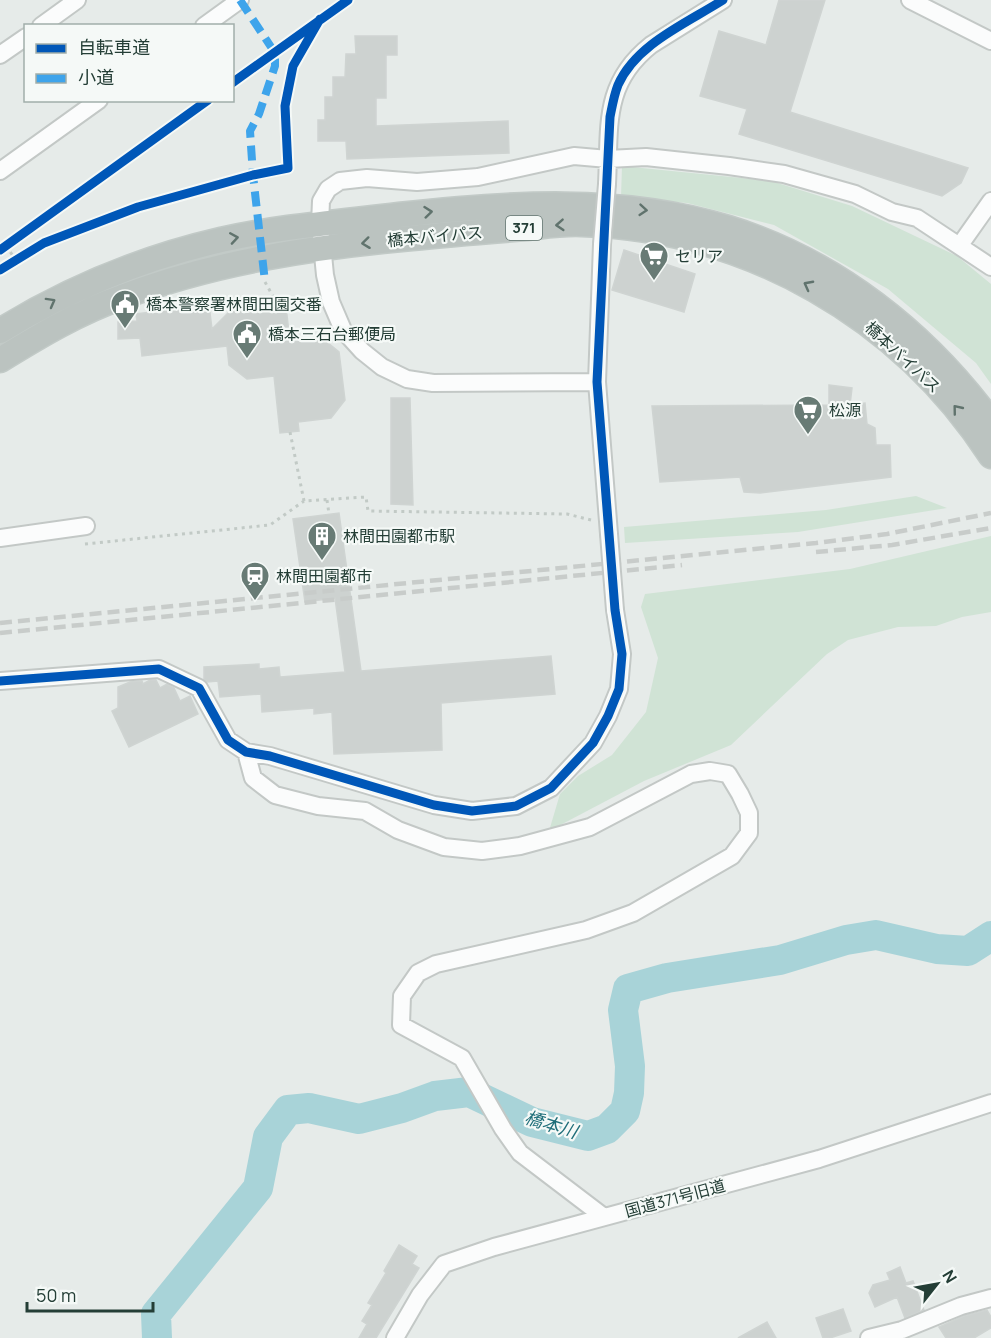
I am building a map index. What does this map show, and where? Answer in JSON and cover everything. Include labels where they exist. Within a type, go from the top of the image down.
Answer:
[{"type":"highway","name":"橋本バイパス","points":[[0,331],[60,297],[111,275],[152,260],[222,240],[320,224],[464,208],[586,204],[659,212],[730,229],[814,265],[844,282],[910,331],[944,364],[991,422]]},
{"type":"highway","name":"橋本バイパス","points":[[0,360],[71,320],[119,298],[216,268],[322,248],[409,238],[581,224],[651,230],[728,251],[771,267],[835,300],[867,322],[930,379],[956,408],[991,456]]},
{"type":"street","points":[[44,24],[77,0]]},
{"type":"street","points":[[207,24],[240,0]]},
{"type":"street","points":[[0,681],[159,669],[199,688],[228,741],[246,752],[270,756],[434,805],[472,811],[516,806],[552,788],[593,743],[608,716],[619,689],[622,654],[615,610],[597,382],[610,117],[617,86],[640,54],[723,0]]},
{"type":"street","points":[[910,0],[991,41]]},
{"type":"street","points":[[0,55],[24,38]]},
{"type":"street","points":[[0,171],[96,102]]},
{"type":"street","points":[[597,382],[433,383],[407,379],[382,367],[362,351],[343,330],[330,302],[320,224],[321,201],[328,189],[340,181],[367,178],[417,182],[478,177],[574,156],[608,159],[646,157],[784,174],[855,194],[892,212],[917,218],[991,267]]},
{"type":"street","points":[[960,245],[991,201]]},
{"type":"street","points":[[0,538],[86,526]]},
{"type":"street","points":[[246,752],[253,778],[275,795],[318,806],[365,812],[398,830],[444,847],[482,850],[529,844],[590,827],[691,774],[710,771],[728,774],[749,813],[749,833],[732,856],[633,913],[586,930],[436,964],[418,973],[402,996],[401,1026],[462,1058],[503,1129],[520,1153],[604,1217]]},
{"type":"street","name":"国道371号旧道","points":[[395,1338],[420,1295],[444,1264],[494,1247],[819,1159],[991,1103]]},
{"type":"street","points":[[869,1338],[901,1334],[961,1306],[991,1298]]},
{"type":"path","points":[[16,239],[3,248],[12,263],[25,255]]},
{"type":"path","points":[[265,282],[274,298]]},
{"type":"path","points":[[290,432],[304,501]]},
{"type":"path","points":[[75,546],[270,525],[304,501],[366,497],[369,511],[567,514],[609,529]]},
{"type":"path","points":[[327,500],[329,514]]},
{"type":"green space","points":[[622,166],[771,181],[852,206],[957,256],[991,284],[991,384],[976,363],[888,289],[774,225],[687,203],[621,197]]},
{"type":"green space","points":[[916,496],[947,508],[798,532],[625,543],[624,527],[826,510]]},
{"type":"green space","points":[[991,536],[991,612],[962,617],[936,626],[898,627],[848,640],[827,654],[731,745],[644,781],[549,831],[560,794],[578,776],[612,755],[646,712],[658,658],[641,607],[645,594],[850,569]]},
{"type":"building","points":[[779,0],[825,0],[790,112],[968,168],[961,183],[942,196],[739,134],[747,109],[700,96],[719,31],[766,45]]},
{"type":"building","points":[[355,36],[397,36],[397,55],[386,55],[386,98],[376,98],[376,126],[508,121],[509,153],[347,159],[346,141],[318,141],[318,120],[325,120],[325,97],[333,97],[333,77],[345,77],[346,54],[356,54]]},
{"type":"building","name":"セリア","points":[[624,250],[695,274],[684,312],[612,290]]},
{"type":"building","points":[[285,297],[290,342],[322,338],[339,352],[345,400],[331,418],[298,422],[299,431],[280,433],[274,376],[247,379],[229,365],[227,346],[142,356],[140,338],[118,339],[118,322],[137,321],[136,314],[209,305],[212,329],[239,302]]},
{"type":"building","name":"松源","points":[[829,385],[852,388],[850,405],[865,403],[867,424],[875,428],[876,445],[890,445],[891,477],[760,493],[744,492],[740,477],[660,482],[652,406],[829,405]]},
{"type":"building","points":[[391,398],[410,398],[413,505],[391,504]]},
{"type":"building","points":[[339,513],[361,671],[551,656],[555,694],[441,703],[442,750],[334,754],[332,712],[314,714],[314,708],[262,712],[261,694],[220,697],[218,681],[207,682],[204,679],[204,667],[259,664],[259,669],[279,667],[280,677],[345,672],[335,598],[305,602],[293,519]]},
{"type":"building","points":[[156,680],[160,688],[167,684],[174,688],[180,701],[190,696],[198,714],[129,747],[112,711],[118,708],[118,687],[130,682],[142,681],[143,684]]},
{"type":"building","points":[[399,1245],[417,1256],[412,1264],[419,1268],[376,1338],[359,1338],[367,1324],[362,1321],[372,1305],[368,1303]]},
{"type":"building","points":[[900,1267],[906,1283],[913,1281],[924,1310],[905,1318],[897,1297],[875,1307],[869,1293],[873,1285],[890,1280],[887,1273]]},
{"type":"building","points":[[843,1309],[851,1331],[823,1338],[816,1318]]},
{"type":"building","points":[[987,1310],[991,1317],[991,1328],[974,1338],[946,1338],[939,1327],[964,1316]]},
{"type":"building","points":[[767,1322],[776,1338],[738,1338]]},
{"type":"waterway","name":"橋本川","points":[[157,1338],[156,1314],[258,1188],[268,1137],[288,1110],[309,1108],[359,1119],[402,1108],[435,1096],[469,1092],[532,1122],[588,1136],[607,1129],[625,1111],[629,1093],[630,1066],[623,1010],[628,989],[667,978],[780,960],[846,940],[876,935],[937,949],[968,951],[991,936]]},
{"type":"railway","points":[[0,623],[816,543],[887,534],[991,513]]},
{"type":"railway","points":[[816,552],[892,545],[991,528]]},
{"type":"railway","points":[[0,633],[682,565]]},
{"type":"marked path","points":[[240,0],[275,53],[275,66],[259,114],[250,131],[265,282]]},
{"type":"cycle path","points":[[234,82],[348,0]]},
{"type":"cycle path","points":[[0,681],[159,669],[199,688],[228,740],[246,752],[270,756],[434,805],[472,811],[516,806],[551,788],[593,743],[608,716],[619,689],[622,654],[615,610],[597,382],[610,117],[613,101],[626,71],[650,46],[723,0]]},
{"type":"cycle path","points":[[0,270],[44,243],[138,207],[253,175],[288,168],[285,106],[293,66],[320,19]]},
{"type":"cycle path","points":[[0,250],[205,102]]},
{"type":"place","name":"セリア","points":[[654,282]]},
{"type":"place","name":"橋本警察署林間田園交番","points":[[125,330]]},
{"type":"place","name":"橋本三石台郵便局","points":[[247,360]]},
{"type":"place","name":"松源","points":[[808,436]]},
{"type":"place","name":"林間田園都市駅","points":[[322,562]]},
{"type":"place","name":"林間田園都市","points":[[255,602]]}]
